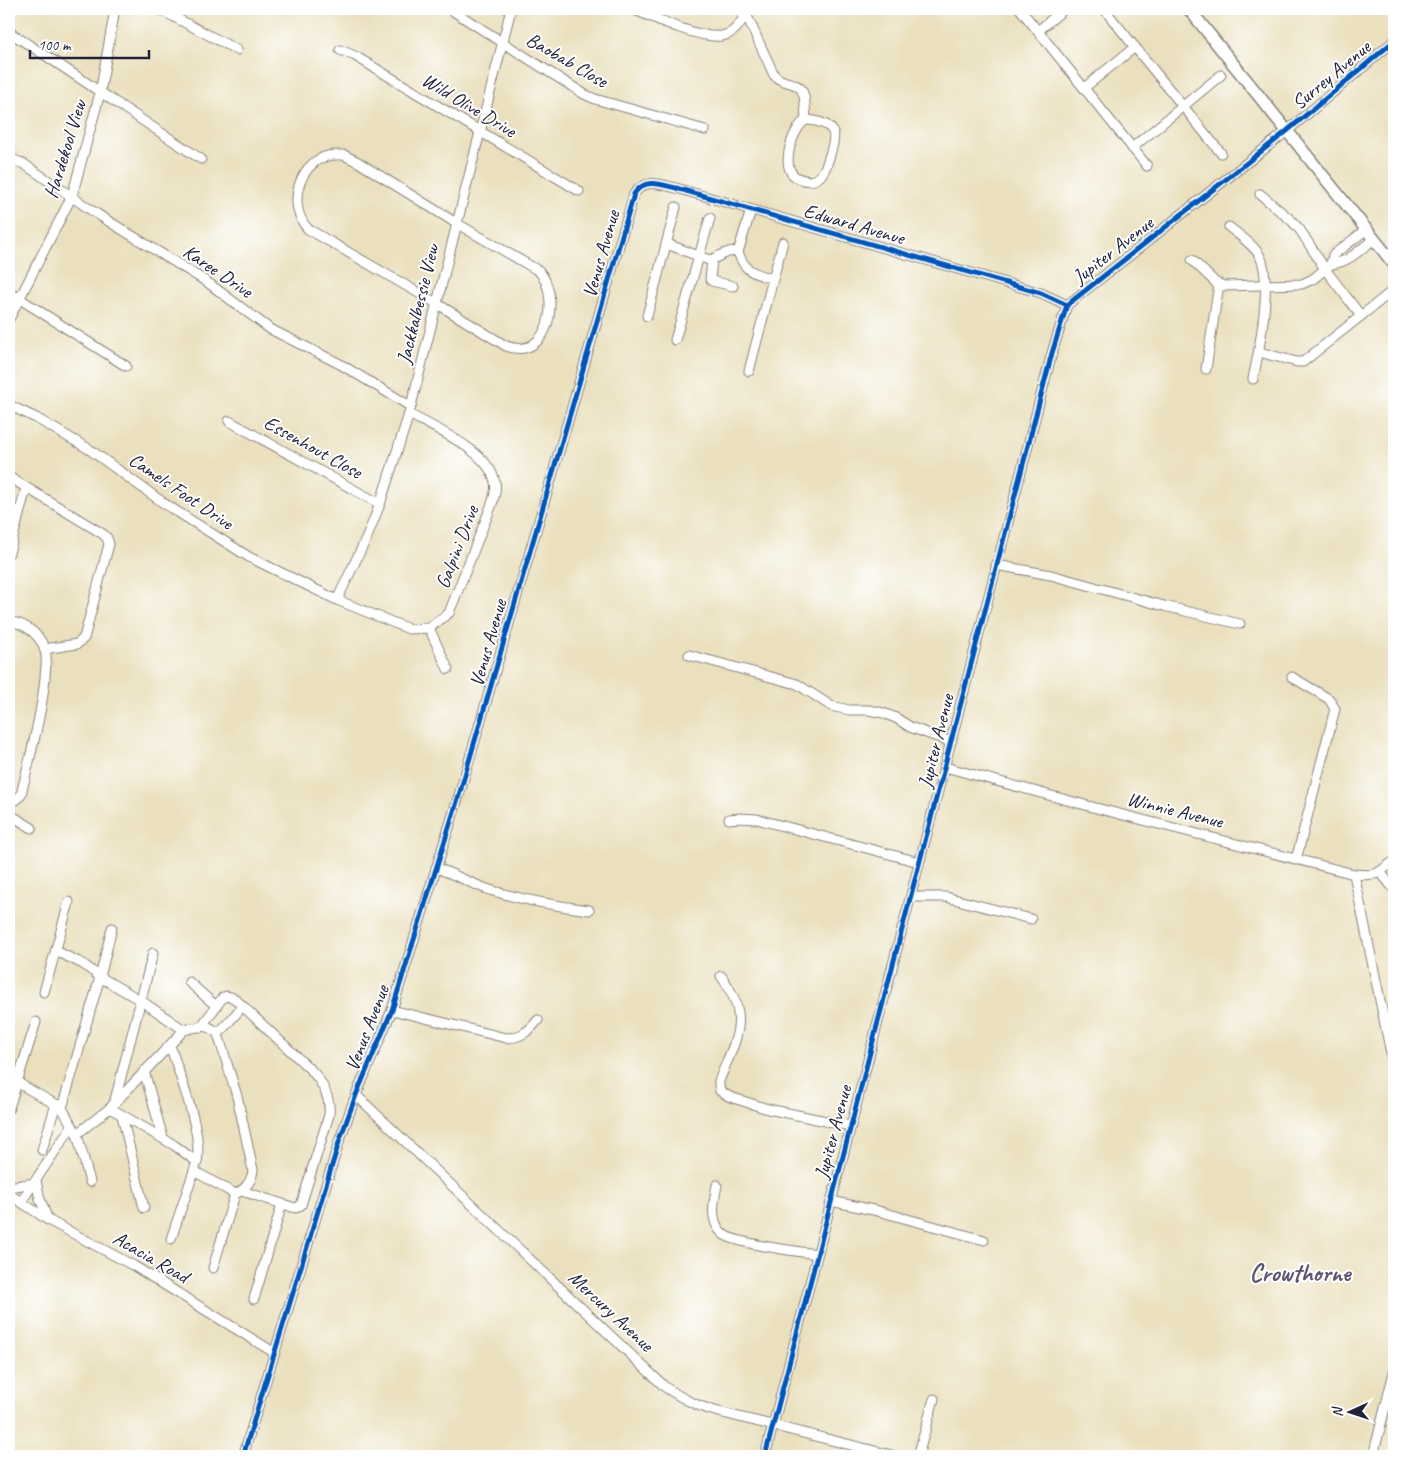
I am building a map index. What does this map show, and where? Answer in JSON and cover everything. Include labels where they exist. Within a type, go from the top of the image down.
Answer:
[{"type":"street","name":"Hardekool View","points":[[9,318],[72,196],[100,93],[115,9]]},
{"type":"street","points":[[158,9],[237,50]]},
{"type":"street","name":"Baobab Close","points":[[450,9],[595,99],[705,130]]},
{"type":"street","name":"Jackkalbessie View","points":[[337,600],[380,504],[409,410],[511,9]]},
{"type":"street","points":[[633,9],[712,36],[723,36],[734,30],[741,23],[746,11]]},
{"type":"street","points":[[1020,9],[1147,166]]},
{"type":"street","points":[[1038,31],[1064,9]]},
{"type":"street","points":[[1104,9],[1221,154]]},
{"type":"street","points":[[1189,9],[1394,264]]},
{"type":"street","points":[[746,11],[774,75],[781,81],[798,86],[801,89],[806,120]]},
{"type":"street","points":[[9,32],[86,81],[100,93],[201,159]]},
{"type":"street","name":"Surrey Avenue","points":[[1287,131],[1394,42]]},
{"type":"street","points":[[1084,88],[1135,47]]},
{"type":"street","name":"Wild Olive Drive","points":[[340,50],[355,56],[579,191]]},
{"type":"street","points":[[1132,148],[1221,75]]},
{"type":"street","points":[[806,120],[830,127],[834,140],[822,175],[807,181],[793,174],[787,161],[799,126],[806,120]]},
{"type":"street","name":"Jupiter Avenue","points":[[765,1456],[996,565],[1052,353],[1067,305],[1287,131]]},
{"type":"street","points":[[329,155],[344,155],[539,271],[546,281],[549,319],[544,332],[536,343],[526,349],[512,349],[436,303],[308,229],[302,222],[297,208],[299,188],[307,170],[317,160],[329,155]]},
{"type":"street","name":"Karee Drive","points":[[9,158],[24,164],[97,214],[207,282],[270,329],[340,364],[409,410]]},
{"type":"street","name":"Edward Avenue","points":[[634,194],[642,185],[654,183],[676,188],[1041,293],[1067,305]]},
{"type":"street","name":"Venus Avenue","points":[[243,1456],[340,1139],[356,1095],[392,1010],[463,782],[634,194]]},
{"type":"street","points":[[1260,194],[1300,230],[1328,266],[1361,316]]},
{"type":"street","points":[[646,316],[676,207]]},
{"type":"street","points":[[750,210],[738,252],[742,263],[751,272],[773,279]]},
{"type":"street","points":[[675,340],[710,218]]},
{"type":"street","points":[[1229,227],[1255,249],[1261,258],[1266,285],[1259,352],[1253,379]]},
{"type":"street","points":[[1192,260],[1208,276],[1223,286],[1302,284],[1313,279],[1328,266],[1333,255],[1349,242],[1370,234]]},
{"type":"street","points":[[1328,266],[1340,264],[1356,252],[1370,234]]},
{"type":"street","points":[[749,371],[783,242]]},
{"type":"street","points":[[1349,242],[1356,252]]},
{"type":"street","points":[[667,244],[712,260],[728,251],[738,252]]},
{"type":"street","points":[[712,260],[709,273],[710,279],[733,286]]},
{"type":"street","points":[[1206,369],[1219,284]]},
{"type":"street","points":[[9,292],[126,366]]},
{"type":"street","points":[[1259,352],[1303,362],[1391,292]]},
{"type":"street","name":"Camels Foot Drive","points":[[9,405],[36,418],[89,449],[165,504],[249,557],[337,600]]},
{"type":"street","name":"Galpini Drive","points":[[409,410],[478,455],[491,471],[496,487],[492,504],[452,609],[446,616],[429,628]]},
{"type":"street","name":"Essenhout Close","points":[[230,421],[380,504]]},
{"type":"street","points":[[9,477],[108,538],[109,544],[84,638],[73,646],[44,649]]},
{"type":"street","points":[[9,554],[26,488]]},
{"type":"street","points":[[996,565],[1051,575],[1164,606],[1240,624]]},
{"type":"street","points":[[337,600],[400,627],[416,630],[429,628],[448,669]]},
{"type":"street","points":[[9,622],[20,624],[34,633],[44,649],[46,657],[39,719],[21,795],[16,800],[9,800]]},
{"type":"street","points":[[689,655],[797,684],[831,706],[849,710],[869,710],[883,713],[896,718],[910,727],[951,742]]},
{"type":"street","points":[[1292,677],[1329,699],[1335,709],[1296,860]]},
{"type":"street","name":"Winnie Avenue","points":[[945,767],[1296,860],[1354,874],[1372,875],[1380,873]]},
{"type":"street","points":[[9,814],[32,828]]},
{"type":"street","points":[[728,819],[757,819],[919,862]]},
{"type":"street","points":[[1394,860],[1380,873],[1394,889]]},
{"type":"street","points":[[436,868],[491,890],[548,904],[589,910]]},
{"type":"street","points":[[1354,874],[1394,1068]]},
{"type":"street","points":[[911,897],[946,897],[1031,919]]},
{"type":"street","points":[[44,992],[69,902]]},
{"type":"street","points":[[42,1150],[59,1106],[100,977],[112,928]]},
{"type":"street","points":[[56,951],[76,960],[184,1030]]},
{"type":"street","points":[[112,1106],[153,953]]},
{"type":"street","points":[[720,976],[733,997],[740,1020],[737,1037],[718,1085],[720,1092],[725,1096],[768,1109],[850,1126]]},
{"type":"street","points":[[189,982],[216,1006]]},
{"type":"street","points":[[112,1106],[122,1116],[163,1138],[195,1166],[238,1193],[296,1208],[303,1203],[329,1115],[329,1102],[322,1083],[313,1072],[234,998],[223,997],[201,1027]]},
{"type":"street","points":[[218,1034],[243,1006]]},
{"type":"street","points":[[392,1010],[506,1038],[515,1038],[522,1035],[532,1028],[538,1020]]},
{"type":"street","points":[[9,1108],[36,1022]]},
{"type":"street","points":[[77,1134],[112,1106],[184,1030],[201,1027],[212,1028],[218,1034],[237,1096],[253,1163],[252,1175],[248,1184],[238,1193],[213,1268]]},
{"type":"street","points":[[170,1045],[197,1132],[199,1150],[171,1239]]},
{"type":"street","points":[[144,1071],[163,1138]]},
{"type":"street","points":[[18,1083],[59,1106],[77,1134],[90,1182]]},
{"type":"street","name":"Mercury Avenue","points":[[356,1095],[665,1386],[682,1399],[693,1404],[772,1426],[895,1456]]},
{"type":"street","points":[[122,1116],[144,1208]]},
{"type":"street","points":[[21,1202],[72,1126]]},
{"type":"street","points":[[9,1187],[36,1182]]},
{"type":"street","points":[[36,1182],[48,1220]]},
{"type":"street","points":[[717,1185],[713,1214],[720,1232],[725,1236],[747,1242],[817,1254]]},
{"type":"street","name":"Acacia Road","points":[[9,1194],[48,1220],[134,1266],[275,1353]]},
{"type":"street","points":[[831,1201],[878,1211],[984,1240]]},
{"type":"street","points":[[254,1299],[282,1204]]},
{"type":"street","points":[[1373,1456],[1394,1372]]},
{"type":"street","points":[[918,1456],[934,1399]]},
{"type":"cycle path","points":[[765,1456],[1052,353],[1067,305],[1287,131],[1394,41]]},
{"type":"cycle path","points":[[243,1456],[340,1139],[356,1095],[392,1010],[460,792],[634,194],[638,189],[648,184],[676,188],[1041,293],[1067,305]]},
{"type":"district","name":"Crowthorne","points":[[1300,1273]]}]
